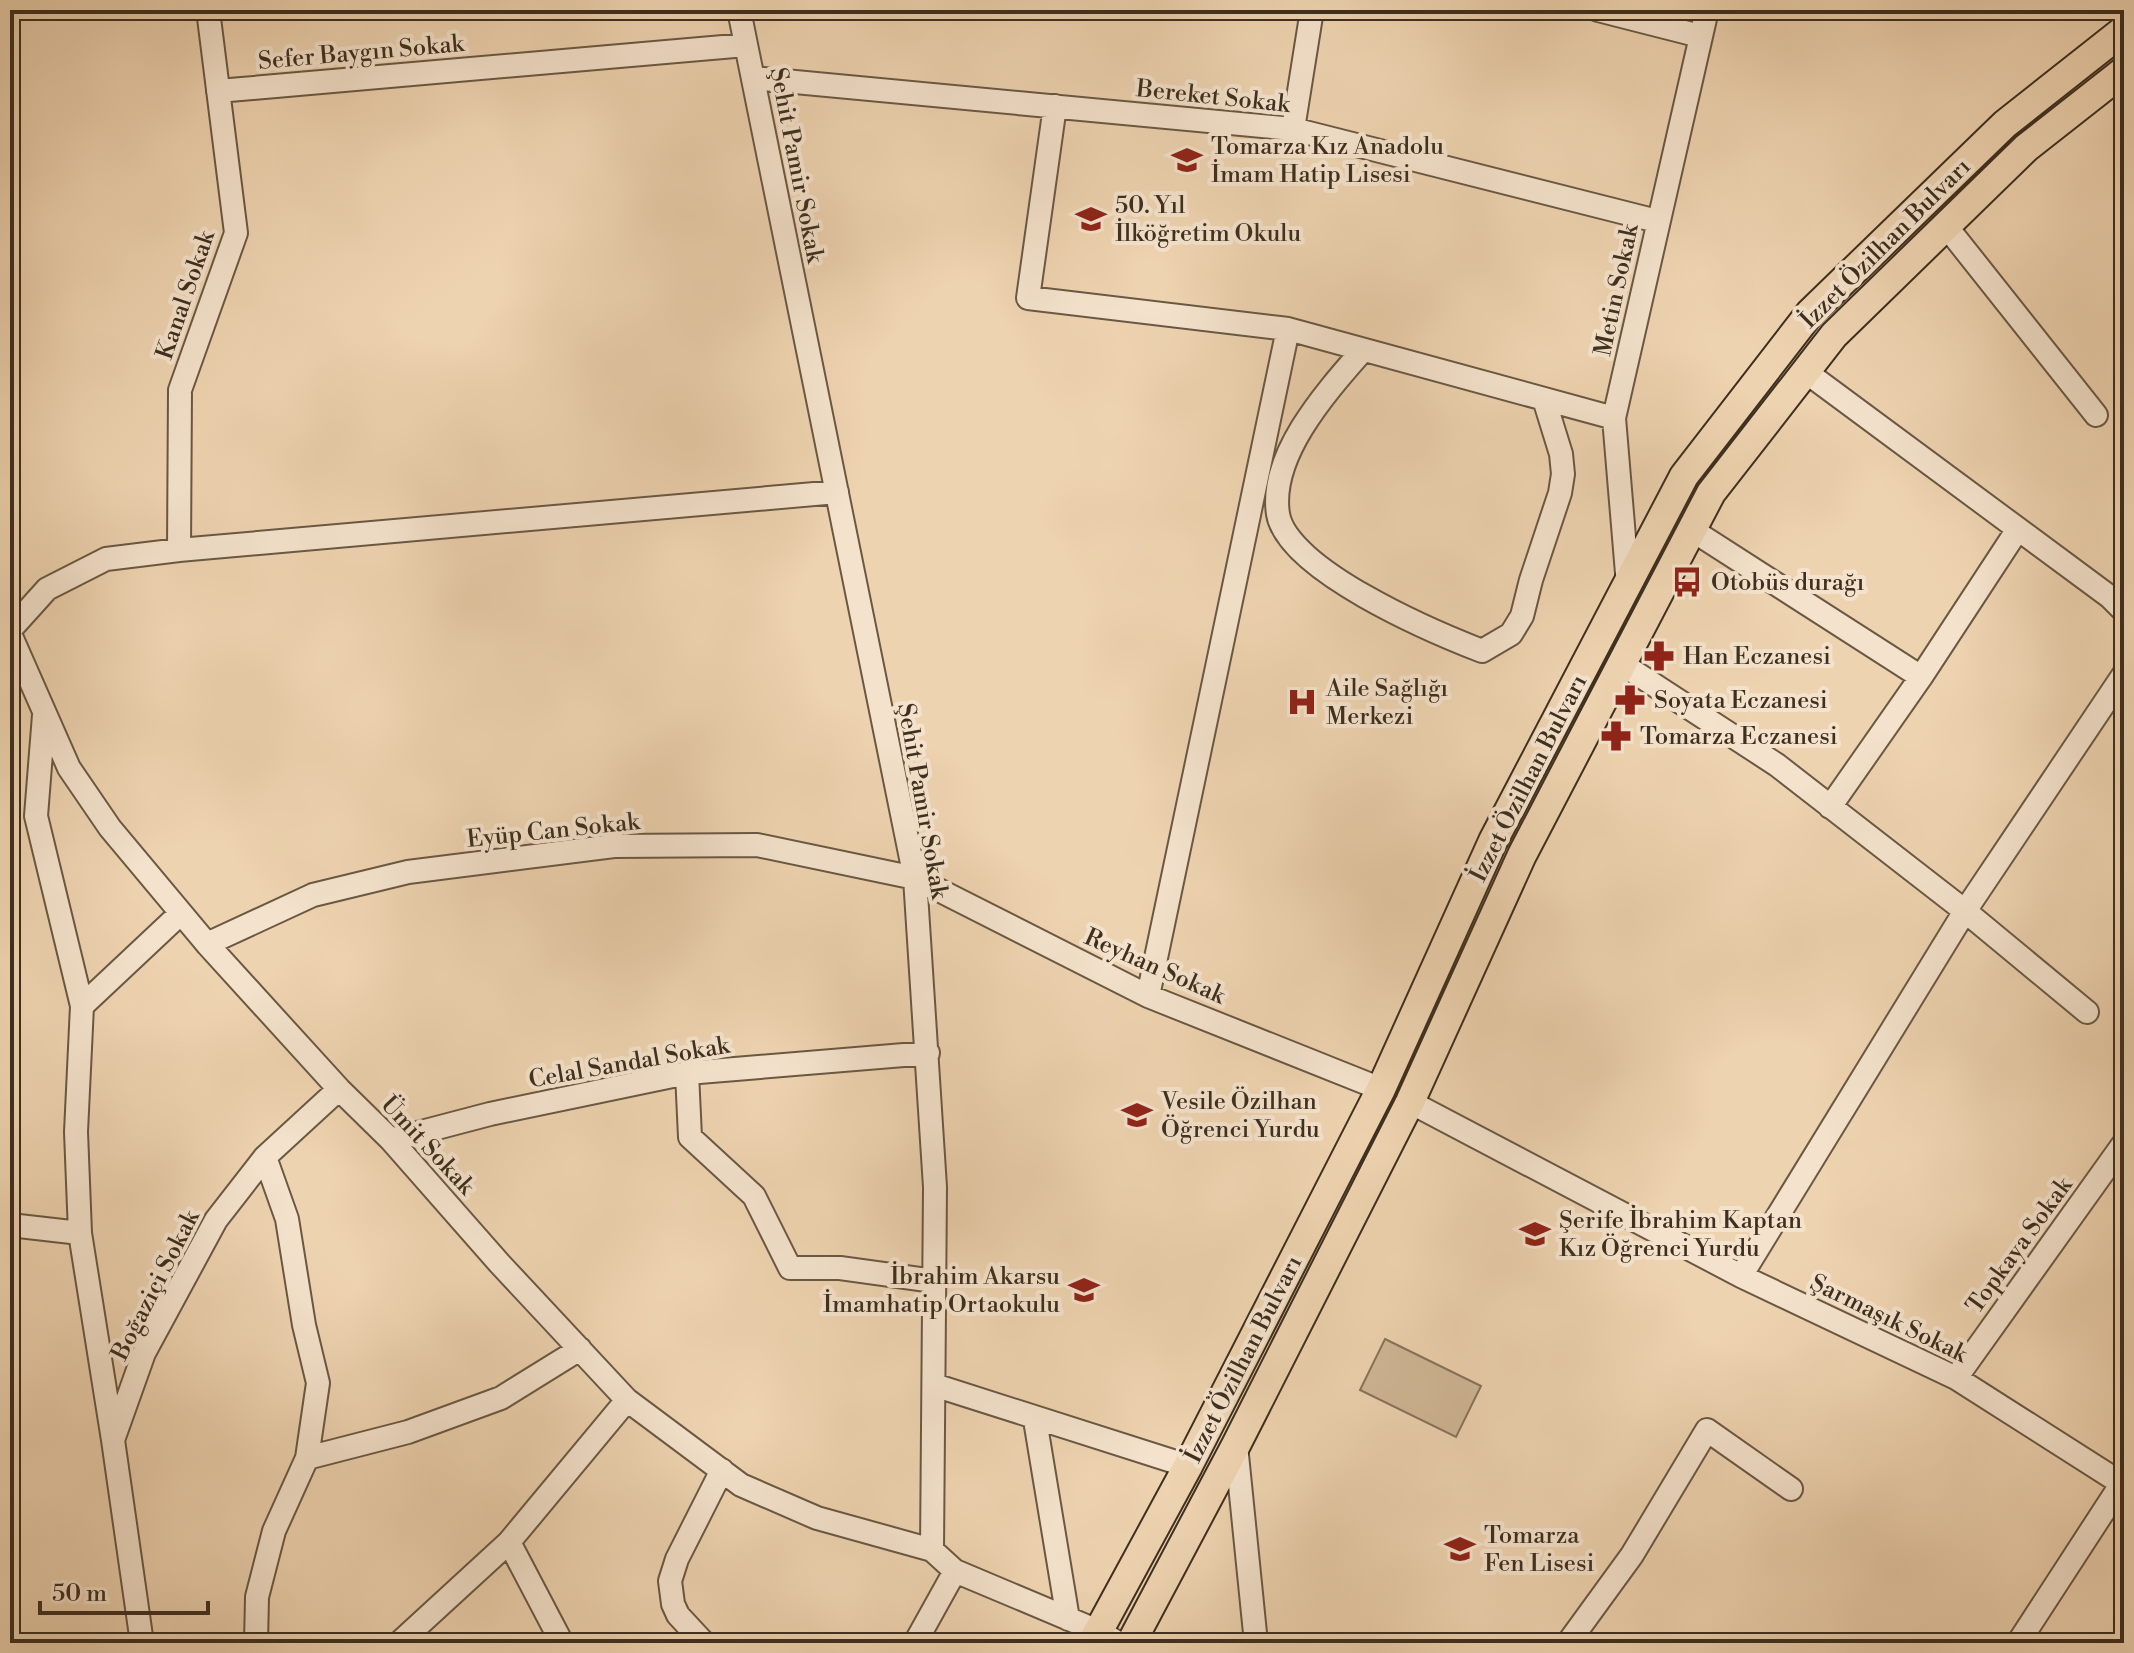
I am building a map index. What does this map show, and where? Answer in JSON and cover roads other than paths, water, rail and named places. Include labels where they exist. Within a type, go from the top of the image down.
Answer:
[{"type":"main road","name":"İzzet Özilhan Bulvarı","points":[[1104,1639],[1188,1466],[1381,1089],[1493,841],[1684,476],[1810,313],[2005,124],[2124,30]]},
{"type":"main road","name":"İzzet Özilhan Bulvarı","points":[[1131,1643],[1236,1445],[1410,1102],[1522,855],[1711,493],[1834,335],[2026,148],[2124,71]]},
{"type":"main road","points":[[1381,1089],[1410,1102]]},
{"type":"street","name":"Kanal Sokak","points":[[179,550],[180,390],[236,233],[208,10]]},
{"type":"street","name":"Şehit Pamir Sokak","points":[[739,10],[915,878],[935,1187],[932,1550]]},
{"type":"street","points":[[1293,129],[1312,10]]},
{"type":"street","points":[[1598,10],[1700,36]]},
{"type":"street","name":"Metin Sokak","points":[[1628,585],[1614,418],[1707,10]]},
{"type":"street","name":"Sefer Baygın Sokak","points":[[218,91],[746,45]]},
{"type":"street","name":"Bereket Sokak","points":[[753,78],[1293,129],[1657,221]]},
{"type":"street","points":[[1055,106],[1028,298],[1288,329],[1614,418]]},
{"type":"street","points":[[1946,226],[2096,415]]},
{"type":"street","points":[[1148,996],[1288,329]]},
{"type":"street","points":[[1363,350],[1319,399],[1286,460],[1278,492],[1278,516],[1288,537],[1300,552],[1334,576],[1414,623],[1482,651],[1511,634],[1522,616],[1560,493],[1563,474],[1561,454],[1544,399]]},
{"type":"street","points":[[1806,372],[2110,597],[2124,611]]},
{"type":"street","points":[[10,632],[47,589],[106,559],[837,492]]},
{"type":"street","points":[[1830,807],[1921,677],[2018,529]]},
{"type":"street","points":[[1692,530],[1921,677]]},
{"type":"street","name":"Ümit Sokak","points":[[10,632],[69,768],[110,828],[207,944],[339,1089],[391,1140],[500,1264],[627,1400],[741,1485],[817,1518],[932,1550]]},
{"type":"street","points":[[1622,664],[1777,765],[1965,911],[2087,1012]]},
{"type":"street","points":[[1741,1276],[1965,911],[2124,674]]},
{"type":"street","points":[[44,709],[36,816],[82,1006],[76,1132],[80,1233],[113,1440]]},
{"type":"street","name":"Eyüp Can Sokak","points":[[207,944],[313,895],[394,875],[614,846],[757,845],[915,878]]},
{"type":"street","name":"Reyhan Sokak","points":[[915,878],[1148,996],[1381,1089]]},
{"type":"street","points":[[82,1006],[181,913]]},
{"type":"street","name":"Celal Sandal Sokak","points":[[391,1140],[490,1114],[687,1073],[928,1053]]},
{"type":"street","points":[[687,1073],[690,1137],[754,1196],[790,1268],[840,1268],[934,1281]]},
{"type":"street","name":"Boğaziçi Sokak","points":[[142,1643],[113,1440],[144,1353],[216,1220],[265,1157],[339,1089]]},
{"type":"street","name":"Şarmaşık Sokak","points":[[1410,1102],[1741,1276],[1956,1378],[2123,1483]]},
{"type":"street","name":"Topkaya Sokak","points":[[1956,1378],[2124,1143]]},
{"type":"street","points":[[256,1643],[257,1597],[274,1531],[307,1458],[318,1383],[304,1325],[287,1219],[265,1157]]},
{"type":"street","points":[[10,1225],[80,1233]]},
{"type":"street","points":[[307,1458],[408,1432],[501,1398],[580,1349]]},
{"type":"street","points":[[934,1385],[1035,1420],[1188,1466]]},
{"type":"street","points":[[399,1643],[509,1542],[627,1400]]},
{"type":"street","points":[[1035,1420],[1068,1619]]},
{"type":"street","points":[[1568,1643],[1632,1555],[1707,1430],[1791,1489]]},
{"type":"street","points":[[1236,1445],[1259,1641]]},
{"type":"street","points":[[704,1643],[678,1615],[670,1581],[677,1559],[722,1470]]},
{"type":"street","points":[[2018,1643],[2123,1483]]},
{"type":"street","points":[[509,1542],[562,1643]]},
{"type":"street","points":[[932,1550],[955,1571],[1068,1619],[1104,1639]]},
{"type":"street","points":[[915,1643],[955,1571]]},
{"type":"place","name":"Tomarza Kız Anadolu İmam Hatip Lisesi","points":[[1187,160]]},
{"type":"place","name":"50. Yıl İlköğretim Okulu","points":[[1091,219]]},
{"type":"place","name":"Otobüs durağı","points":[[1687,582]]},
{"type":"place","name":"Han Eczanesi","points":[[1659,656]]},
{"type":"place","name":"Soyata Eczanesi","points":[[1630,700]]},
{"type":"place","name":"Aile Sağlığı Merkezi","points":[[1302,702]]},
{"type":"place","name":"Tomarza Eczanesi","points":[[1616,736]]},
{"type":"place","name":"Vesile Özilhan Öğrenci Yurdu","points":[[1137,1115]]},
{"type":"place","name":"Şerife İbrahim Kaptan Kız Öğrenci Yurdu","points":[[1535,1234]]},
{"type":"place","name":"İbrahim Akarsu İmamhatip Ortaokulu","points":[[1084,1290]]},
{"type":"place","name":"Tomarza Fen Lisesi","points":[[1460,1549]]}]
